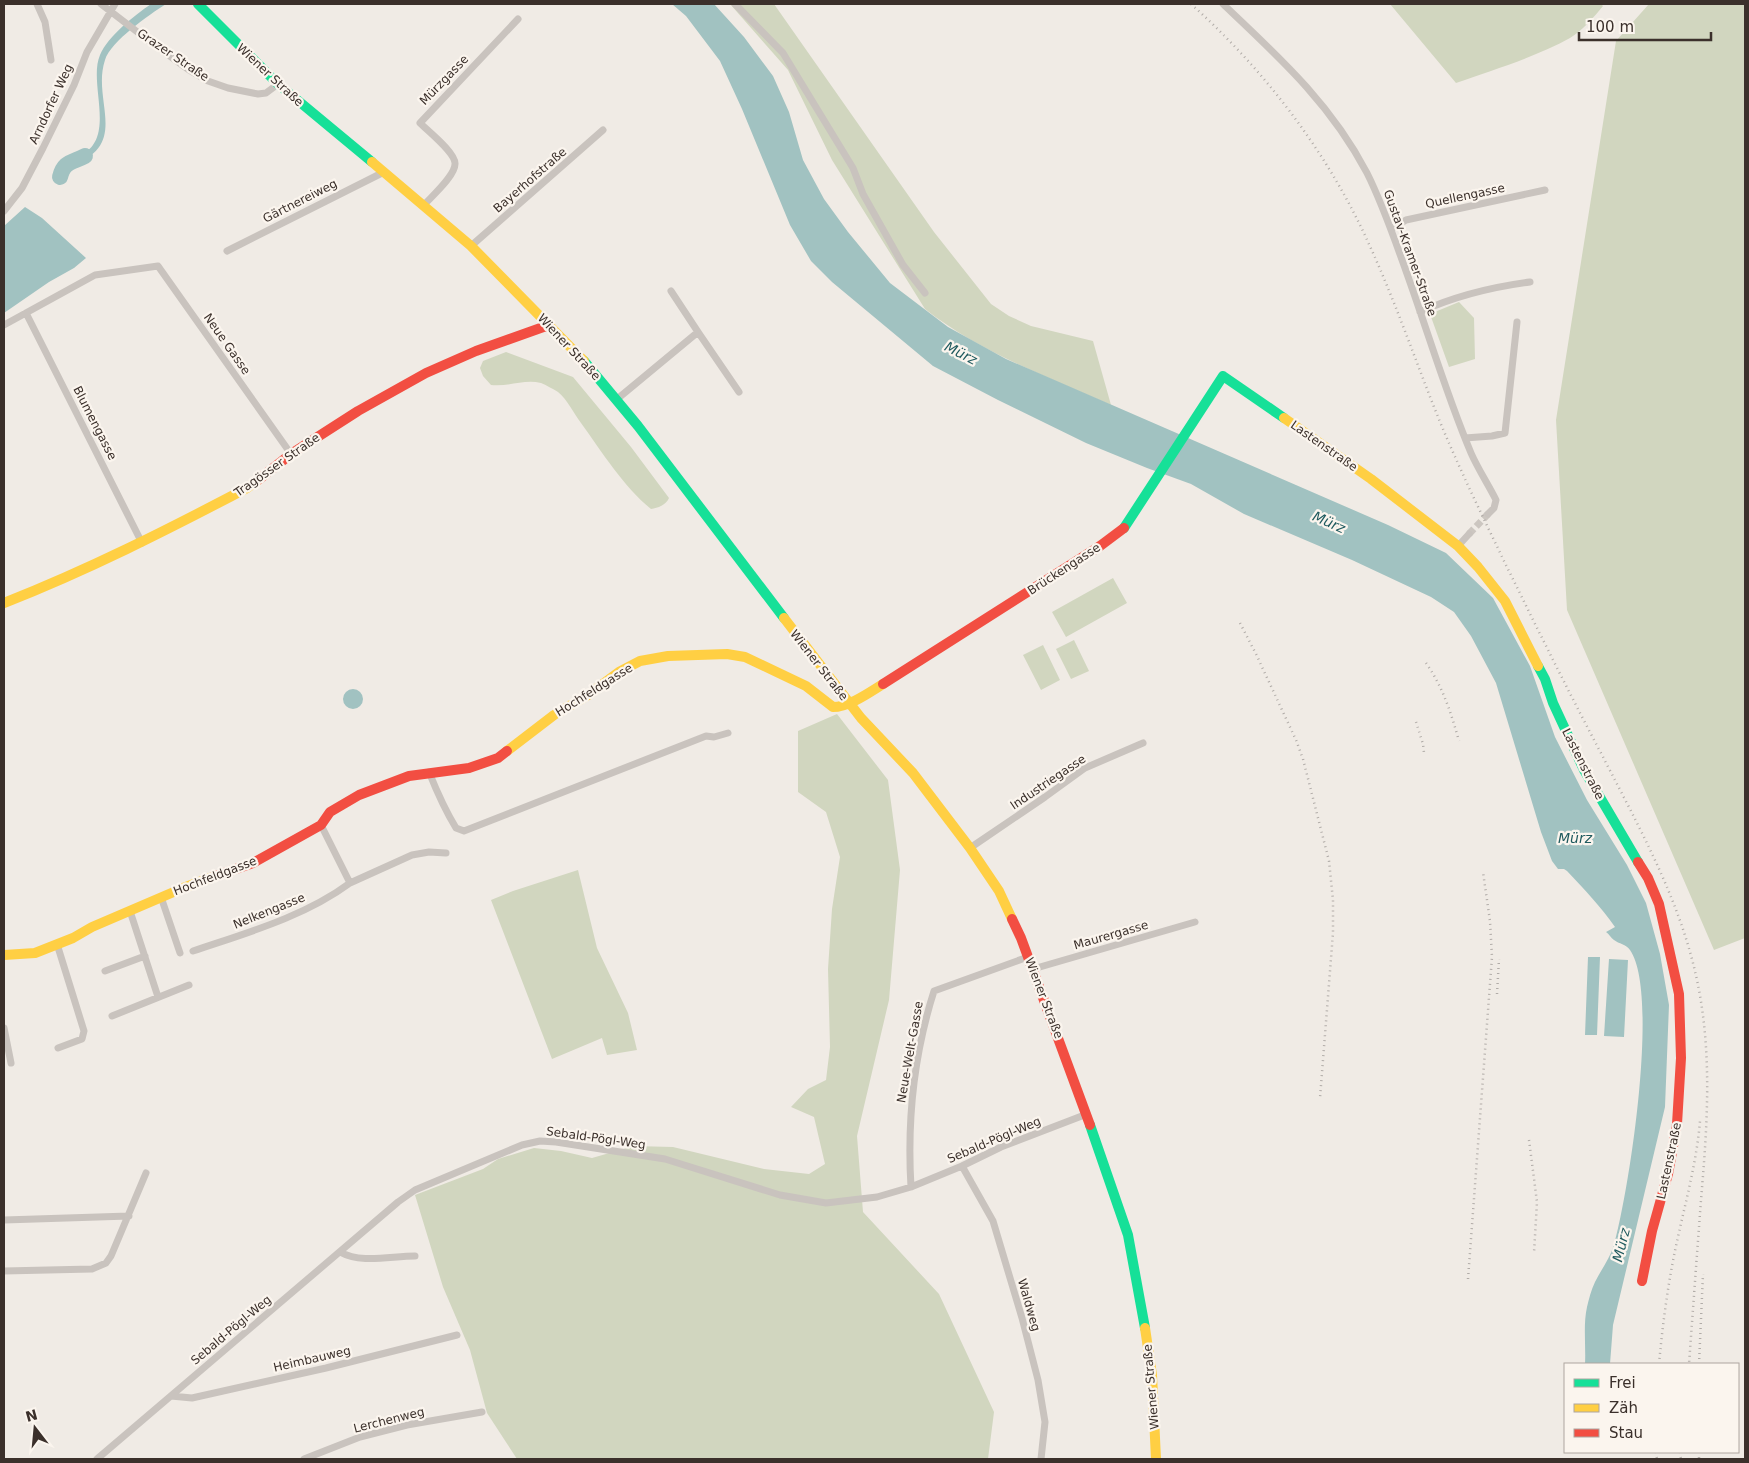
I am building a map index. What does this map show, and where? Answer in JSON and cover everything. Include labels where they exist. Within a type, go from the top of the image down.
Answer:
[{"type":"street","points":[[37,4],[45,22],[51,60]]},
{"type":"street","name":"Grazer Straße","points":[[102,4],[189,70],[208,81],[228,88],[258,94],[266,93],[278,84]]},
{"type":"street","name":"Arndorfer Weg","points":[[4,211],[22,188],[74,85],[87,52],[115,4]]},
{"type":"street","name":"Wiener Straße","points":[[198,4],[278,84],[471,246],[579,355],[638,426],[849,703],[913,773],[970,848],[999,891],[1033,969],[1087,1114],[1128,1235],[1152,1375],[1156,1459]]},
{"type":"street","points":[[735,4],[783,53],[853,168],[863,194],[903,265],[925,293]]},
{"type":"street","name":"Gustav-Kramer-Straße","points":[[1224,4],[1289,68],[1331,115],[1367,173],[1392,229],[1465,438],[1479,470],[1496,500],[1494,508],[1488,514]]},
{"type":"street","name":"Mürzgasse","points":[[424,205],[449,177],[455,162],[448,150],[420,122],[518,19]]},
{"type":"street","name":"Bayerhofstraße","points":[[471,246],[603,130]]},
{"type":"street","name":"Gärtnereiweg","points":[[227,250],[384,172]]},
{"type":"street","name":"Quellengasse","points":[[1392,229],[1406,220],[1545,190]]},
{"type":"street","name":"Neue Gasse","points":[[26,313],[95,274],[158,266],[291,454]]},
{"type":"street","points":[[1420,312],[1457,297],[1530,282]]},
{"type":"street","points":[[671,291],[739,392]]},
{"type":"street","points":[[4,325],[26,313]]},
{"type":"street","name":"Blumengasse","points":[[26,313],[142,543]]},
{"type":"street","points":[[1465,438],[1505,434],[1518,322]]},
{"type":"street","name":"Tragösser Straße","points":[[4,603],[53,584],[142,543],[247,488],[291,454],[358,411],[426,372],[476,350],[549,324]]},
{"type":"street","points":[[616,400],[698,332]]},
{"type":"street","name":"Brückengasse","points":[[849,703],[864,696],[1100,546],[1126,527],[1223,376]]},
{"type":"street","name":"Lastenstraße","points":[[1223,376],[1371,479],[1458,546],[1478,567],[1505,601],[1545,679],[1553,703],[1584,770],[1648,878],[1659,904],[1679,994],[1681,1058],[1677,1124],[1668,1174],[1652,1232],[1642,1281]]},
{"type":"street","points":[[1458,546],[1469,534]]},
{"type":"street","name":"Hochfeldgasse","points":[[4,955],[35,952],[57,944],[161,897],[253,863],[321,825],[330,812],[359,795],[409,776],[469,768],[498,758],[554,715],[588,695],[619,672],[640,661],[668,656],[727,654],[745,657],[806,686],[834,707],[849,703]]},
{"type":"street","points":[[429,772],[448,816],[456,828],[464,831],[706,736],[714,738],[728,733]]},
{"type":"street","name":"Industriegasse","points":[[970,848],[1085,768],[1143,743]]},
{"type":"street","points":[[321,825],[350,883],[412,855],[429,852],[446,853]]},
{"type":"street","name":"Nelkengasse","points":[[193,951],[262,927],[330,898],[350,883]]},
{"type":"street","name":"Hochfeldgasse","points":[[161,897],[180,953]]},
{"type":"street","points":[[130,911],[158,997]]},
{"type":"street","name":"Maurergasse","points":[[1033,969],[1195,922]]},
{"type":"street","points":[[57,944],[84,1031],[82,1039],[58,1048]]},
{"type":"street","points":[[105,971],[145,956]]},
{"type":"street","name":"Neue-Welt-Gasse","points":[[911,1187],[909,1154],[911,1106],[934,991],[1028,957]]},
{"type":"street","points":[[112,1016],[189,985]]},
{"type":"street","points":[[4,1028],[11,1063]]},
{"type":"street","name":"Sebald-Pögl-Weg","points":[[97,1459],[398,1202],[415,1190],[522,1145],[540,1141],[665,1159],[780,1194],[826,1203],[877,1197],[911,1187],[962,1166],[1000,1147],[1087,1114]]},
{"type":"street","name":"Waldweg","points":[[962,1166],[993,1221],[1022,1318],[1038,1380],[1045,1422],[1041,1459]]},
{"type":"street","points":[[4,1271],[92,1270],[106,1263],[129,1216],[146,1173]]},
{"type":"street","points":[[4,1220],[129,1216]]},
{"type":"street","points":[[340,1252],[349,1257],[361,1259],[415,1256]]},
{"type":"street","name":"Heimbauweg","points":[[170,1396],[192,1398],[326,1368],[457,1335]]},
{"type":"street","name":"Lerchenweg","points":[[304,1459],[360,1437],[407,1425],[482,1412]]},
{"type":"green space","points":[[730,4],[774,4],[934,232],[991,304],[1009,316],[1031,326],[1093,341],[1111,405],[991,351],[925,309],[832,160],[788,70]]},
{"type":"green space","points":[[1390,4],[1601,4],[1603,6],[1583,28],[1557,45],[1456,83]]},
{"type":"green space","points":[[1649,4],[1745,4],[1745,938],[1714,950],[1567,610],[1556,420],[1616,41]]},
{"type":"green space","points":[[1459,302],[1474,318],[1475,359],[1449,367],[1430,314]]},
{"type":"green space","points":[[506,352],[573,377],[631,447],[669,498],[666,503],[651,509],[631,490],[558,392],[535,382],[491,385],[483,376],[480,368],[483,361]]},
{"type":"green space","points":[[1113,578],[1127,603],[1066,637],[1052,612]]},
{"type":"green space","points":[[1074,640],[1089,671],[1071,679],[1056,649]]},
{"type":"green space","points":[[1043,645],[1060,680],[1041,690],[1023,655]]},
{"type":"green space","points":[[837,714],[888,780],[900,870],[889,1000],[857,1136],[863,1212],[939,1294],[994,1412],[988,1459],[517,1459],[487,1413],[470,1350],[443,1287],[415,1195],[483,1169],[498,1159],[534,1148],[561,1151],[592,1158],[634,1146],[673,1147],[764,1169],[809,1174],[825,1164],[814,1117],[791,1107],[808,1089],[826,1080],[830,1047],[828,969],[832,909],[840,857],[826,812],[798,792],[798,731]]},
{"type":"green space","points":[[578,870],[597,948],[628,1013],[637,1050],[607,1055],[602,1038],[552,1059],[491,900]]},
{"type":"water","points":[[151,4],[166,4],[122,37],[105,60],[102,91],[106,121],[104,135],[99,147],[87,158],[67,167],[65,160],[83,154],[93,145],[98,134],[100,122],[97,67],[100,55],[115,33]]},
{"type":"water","name":"Mürz","points":[[672,4],[714,4],[744,37],[773,76],[789,112],[803,160],[824,199],[848,232],[890,283],[948,327],[1006,359],[1388,525],[1446,553],[1493,598],[1530,666],[1555,737],[1587,800],[1627,865],[1646,903],[1660,954],[1669,1005],[1665,1107],[1613,1325],[1610,1363],[1585,1363],[1585,1321],[1592,1288],[1614,1245],[1634,1140],[1642,1048],[1642,1007],[1639,973],[1627,946],[1614,940],[1606,932],[1615,927],[1610,920],[1567,871],[1558,869],[1552,861],[1541,832],[1496,683],[1471,636],[1454,612],[1431,597],[1352,560],[1244,514],[1191,484],[1086,443],[933,366],[832,282],[811,261],[790,225],[720,61],[686,16]]},
{"type":"water","points":[[25,207],[42,218],[86,258],[74,268],[49,282],[4,313],[4,226]]},
{"type":"water","points":[[353,689],[360,692],[363,699],[360,706],[353,709],[346,706],[343,699],[346,692]]},
{"type":"water","points":[[1588,957],[1600,957],[1597,1035],[1585,1035]]},
{"type":"water","points":[[1609,959],[1628,960],[1624,1037],[1604,1036]]},
{"type":"waterway","points":[[60,177],[66,165],[85,156]]},
{"type":"tunnel","points":[[1469,534],[1488,514]]},
{"type":"railway","points":[[1191,4],[1240,52],[1285,105],[1306,133],[1343,192],[1381,271],[1438,417],[1470,489],[1552,658],[1646,840],[1683,928],[1699,990],[1706,1042],[1707,1068],[1705,1147],[1689,1363]]},
{"type":"railway","points":[[1240,623],[1296,740],[1303,759],[1329,861],[1333,900],[1333,933],[1320,1098]]},
{"type":"railway","points":[[1426,663],[1442,691],[1459,741]]},
{"type":"railway","points":[[1416,722],[1424,753]]},
{"type":"railway","points":[[1468,1279],[1492,957],[1490,921],[1483,872]]},
{"type":"railway","points":[[1497,994],[1499,959]]},
{"type":"railway","points":[[1659,1363],[1670,1278],[1692,1175],[1700,1121]]},
{"type":"railway","points":[[1529,1140],[1537,1202],[1534,1253]]},
{"type":"railway","points":[[1699,1363],[1703,1274]]},
{"type":"railway","points":[[1656,1453],[1657,1459]]},
{"type":"railway","points":[[1680,1453],[1681,1459]]},
{"type":"railway","points":[[1699,1453],[1699,1459]]},
{"type":"traffic: fast","points":[[198,4],[278,84],[372,162]]},
{"type":"traffic: fast","points":[[584,361],[638,426],[784,618]]},
{"type":"traffic: fast","points":[[1124,528],[1223,376],[1284,418]]},
{"type":"traffic: fast","points":[[1538,666],[1584,770],[1638,862]]},
{"type":"traffic: fast","points":[[1090,1125],[1128,1235],[1145,1328]]},
{"type":"traffic: slow","points":[[372,162],[471,246],[584,361]]},
{"type":"traffic: slow","points":[[1284,418],[1371,479],[1458,546],[1478,567],[1505,601],[1538,666]]},
{"type":"traffic: slow","points":[[4,603],[127,549],[247,488],[258,480]]},
{"type":"traffic: slow","points":[[784,618],[861,718],[913,773],[970,848],[999,891],[1012,919]]},
{"type":"traffic: slow","points":[[507,751],[554,715],[588,695],[619,672],[640,661],[668,656],[727,654],[745,657],[806,686],[833,707],[846,705],[883,684]]},
{"type":"traffic: slow","points":[[4,955],[35,953],[73,938],[92,927],[183,888],[213,877]]},
{"type":"traffic: slow","points":[[1145,1328],[1152,1375],[1156,1459]]},
{"type":"traffic: jam","points":[[258,480],[291,454],[358,411],[426,373],[476,351],[549,325]]},
{"type":"traffic: jam","points":[[883,684],[1100,546],[1124,528]]},
{"type":"traffic: jam","points":[[213,877],[253,863],[321,825],[330,812],[359,795],[409,776],[469,768],[498,758],[507,751]]},
{"type":"traffic: jam","points":[[1638,862],[1648,878],[1659,904],[1679,994],[1681,1058],[1677,1124],[1668,1174],[1652,1231],[1642,1281]]},
{"type":"traffic: jam","points":[[1012,919],[1021,938],[1090,1125]]}]
